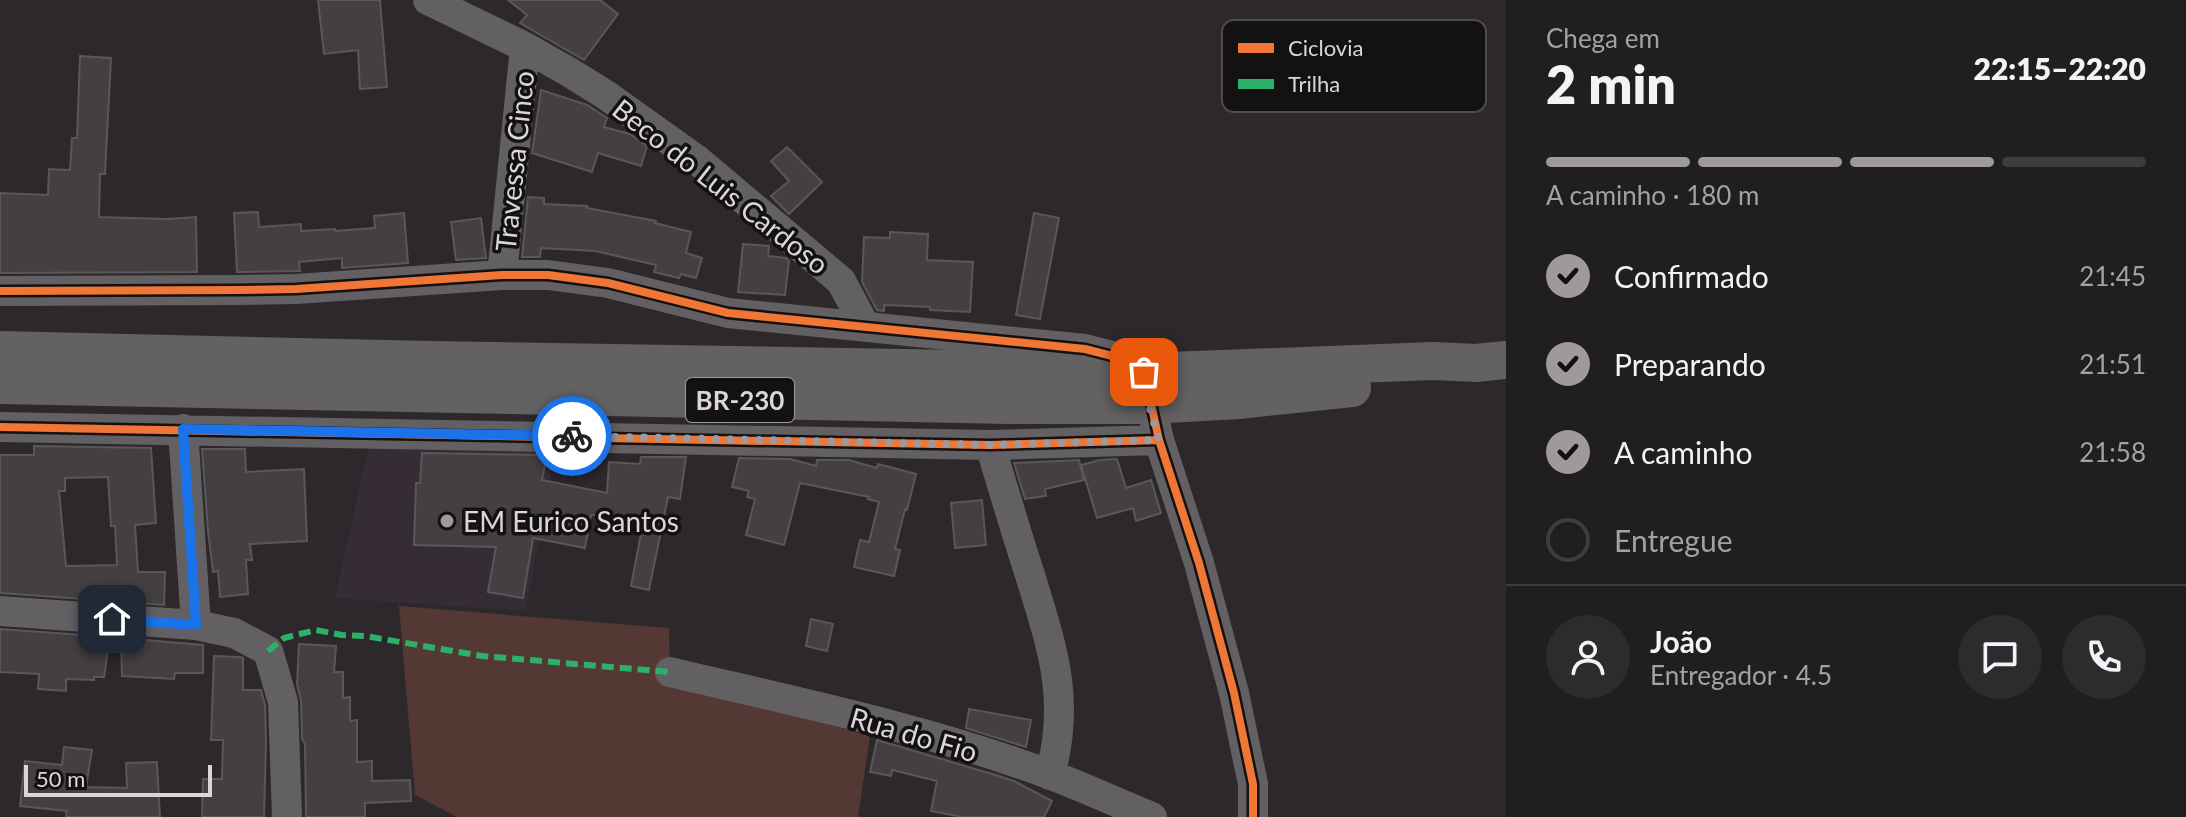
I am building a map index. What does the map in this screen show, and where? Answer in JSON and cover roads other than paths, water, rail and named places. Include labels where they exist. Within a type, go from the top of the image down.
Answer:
[{"type":"main road","name":"BR-230","points":[[0,350],[431,360],[1151,405]]},
{"type":"main road","name":"BR-230","points":[[0,385],[1009,405],[1151,405],[1433,361],[1491,361]]},
{"type":"street","name":"Beco do Luis Cardoso","points":[[428,0],[525,47],[606,95],[720,178],[841,281],[865,326]]},
{"type":"street","name":"Travessa Cinco","points":[[502,275],[525,47]]},
{"type":"street","points":[[0,291],[296,289],[502,275],[548,275],[608,283],[728,313],[1085,349],[1128,360],[1151,405],[1199,563],[1234,693],[1253,784],[1253,817]]},
{"type":"street","points":[[0,427],[990,445],[1151,405]]},
{"type":"street","points":[[183,429],[196,625]]},
{"type":"street","points":[[990,445],[1053,653],[1060,725],[1050,775]]},
{"type":"street","points":[[0,611],[196,625],[234,633],[268,651],[283,702],[287,817]]},
{"type":"street","name":"Rua do Fio","points":[[670,672],[889,725],[1050,775],[1152,817]]},
{"type":"place","name":"EM Eurico Santos","points":[[447,521]]}]
